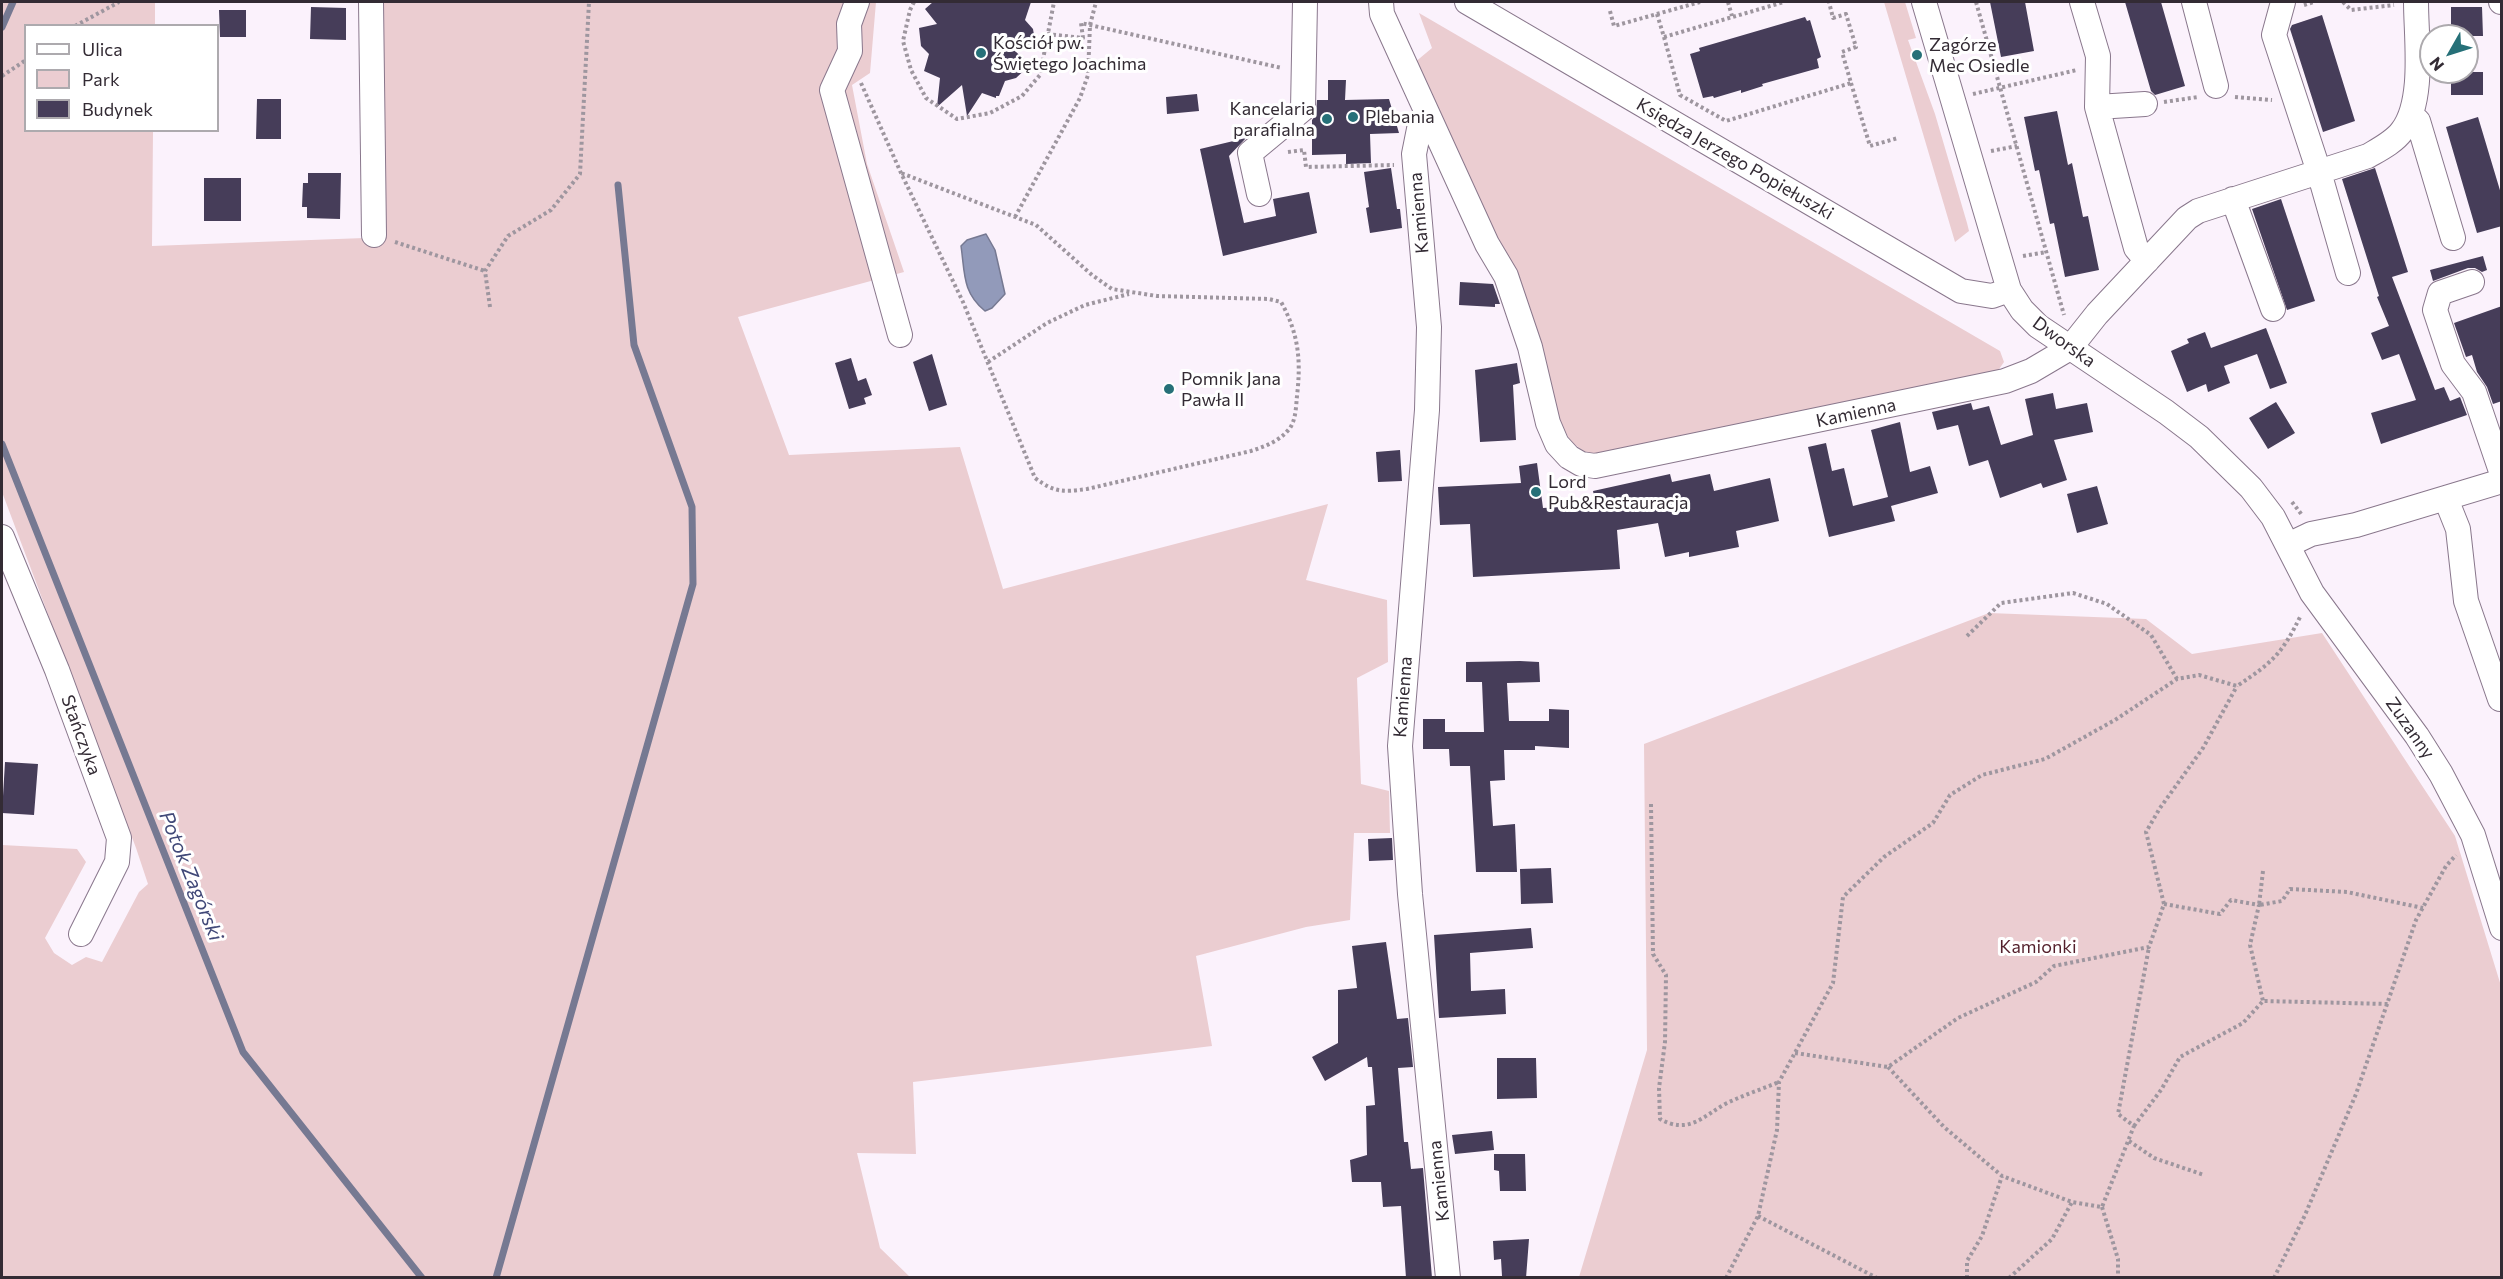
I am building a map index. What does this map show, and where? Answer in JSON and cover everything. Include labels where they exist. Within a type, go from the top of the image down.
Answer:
[{"type":"street","points":[[371,2],[374,235]]},
{"type":"street","points":[[857,2],[849,24],[850,51],[832,90],[900,335]]},
{"type":"street","points":[[1259,194],[1250,153],[1303,109],[1305,2]]},
{"type":"street","name":"Kamienna","points":[[1381,2],[1382,14],[1431,124],[1487,244],[1506,276],[1530,347],[1548,423],[1557,444],[1569,457],[1581,464],[1596,466],[1618,463],[2005,381],[2031,371],[2070,348]]},
{"type":"street","name":"Księdza Jerzego Popiełuszki","points":[[1467,2],[1961,291],[1992,296],[2009,290]]},
{"type":"street","name":"Dworska","points":[[1924,2],[2009,290],[2022,310],[2038,326],[2166,412],[2199,437],[2251,488],[2273,517],[2288,545]]},
{"type":"street","points":[[2082,2],[2097,56],[2097,107],[2136,248],[2147,261]]},
{"type":"street","points":[[2194,2],[2222,91]]},
{"type":"street","points":[[2283,2],[2274,35],[2319,172],[2348,273]]},
{"type":"street","points":[[2070,348],[2097,314],[2187,218],[2209,206],[2368,156],[2386,146],[2402,132],[2411,115],[2416,95],[2416,2]]},
{"type":"street","points":[[2097,107],[2145,104]]},
{"type":"street","points":[[2411,115],[2418,121],[2453,238]]},
{"type":"street","name":"Kamienna","points":[[1431,124],[1419,129],[1414,154],[1429,327],[1428,386],[1400,746],[1410,894],[1448,1278]]},
{"type":"street","points":[[2233,199],[2273,309]]},
{"type":"street","points":[[2472,282],[2440,293],[2435,310],[2453,364],[2474,392],[2502,474]]},
{"type":"street","points":[[2288,545],[2311,534],[2356,525],[2502,481]]},
{"type":"street","points":[[2446,499],[2458,529],[2466,601],[2500,699]]},
{"type":"street","name":"Stańczyka","points":[[2,537],[57,670],[119,838],[117,862],[81,934]]},
{"type":"street","name":"Zuzanny","points":[[2288,545],[2312,593],[2417,736],[2442,774],[2473,835],[2502,928]]},
{"type":"path","points":[[79,24],[118,2]]},
{"type":"path","points":[[490,307],[485,271],[508,236],[551,210],[580,174],[589,2]]},
{"type":"path","points":[[914,2],[903,41],[911,70],[926,98],[957,119],[990,113],[1022,96],[1040,75],[1054,2]]},
{"type":"path","points":[[1015,217],[1080,98],[1088,75],[1090,25],[1096,2]]},
{"type":"path","points":[[1610,11],[1614,26],[1700,2]]},
{"type":"path","points":[[1728,2],[1732,16]]},
{"type":"path","points":[[1664,37],[1784,2]]},
{"type":"path","points":[[1828,2],[1833,18],[1846,14],[1856,47],[1842,52],[1870,146],[1898,138]]},
{"type":"path","points":[[1976,2],[2065,319]]},
{"type":"path","points":[[2343,2],[2351,10],[2416,2]]},
{"type":"path","points":[[1657,14],[1680,95],[1726,121],[1851,83]]},
{"type":"path","points":[[1047,34],[1083,38],[1081,23],[1263,66]]},
{"type":"path","points":[[850,51],[862,85],[901,173],[963,302],[1035,478],[1047,487],[1061,492],[1087,489],[1251,451],[1273,444],[1290,427],[1295,414],[1301,367],[1290,318],[1281,302],[1269,299],[1133,294],[1112,289],[1092,275],[1036,225],[901,173]]},
{"type":"path","points":[[2,76],[24,61]]},
{"type":"path","points":[[1972,94],[2080,69],[2098,74]]},
{"type":"path","points":[[2145,104],[2222,91],[2295,102]]},
{"type":"path","points":[[1989,152],[2017,146]]},
{"type":"path","points":[[1253,165],[1270,160],[1278,153],[1304,150],[1306,167],[1397,165],[1396,158]]},
{"type":"path","points":[[374,235],[485,271]]},
{"type":"path","points":[[2030,255],[2047,252]]},
{"type":"path","points":[[988,362],[1056,318],[1085,305],[1133,294]]},
{"type":"path","points":[[1967,636],[2001,603],[2073,593],[2107,604],[2151,635],[2177,679]]},
{"type":"path","points":[[2134,1126],[2118,1114],[2149,947],[2164,904],[2146,832],[2160,808],[2204,748],[2237,686],[2267,666],[2287,645],[2312,593]]},
{"type":"path","points":[[1726,1278],[1758,1216],[1777,1130],[1779,1082],[1833,983],[1843,897],[1884,857],[1933,823],[1950,795],[1982,774],[2045,759],[2115,720],[2177,679],[2199,675],[2237,686]]},
{"type":"path","points":[[1651,804],[1653,954],[1666,975],[1665,1042],[1659,1088],[1660,1119],[1672,1126],[1699,1122],[1727,1103],[1779,1082]]},
{"type":"path","points":[[2274,1278],[2305,1215],[2356,1094],[2416,920],[2446,866],[2473,835]]},
{"type":"path","points":[[2263,871],[2259,905],[2250,945],[2263,1001]]},
{"type":"path","points":[[2164,904],[2220,914],[2231,900],[2259,905],[2282,901],[2290,889],[2347,892],[2422,908]]},
{"type":"path","points":[[1888,1068],[1958,1018],[2036,982],[2054,966],[2149,947]]},
{"type":"path","points":[[2118,1278],[2118,1259],[2102,1207],[2134,1126],[2162,1090],[2180,1057],[2243,1023],[2263,1001],[2388,1004]]},
{"type":"path","points":[[1795,1053],[1888,1068],[1944,1127],[2002,1176],[2072,1202],[2102,1207]]},
{"type":"path","points":[[2129,1141],[2154,1158],[2204,1175]]},
{"type":"path","points":[[1967,1278],[1967,1261],[1982,1236],[2002,1176]]},
{"type":"path","points":[[2009,1278],[2052,1239],[2072,1202]]},
{"type":"path","points":[[1758,1216],[1877,1278]]},
{"type":"green space","points":[[2,2],[155,2],[155,24],[24,24],[24,132],[153,132],[152,246],[364,238],[381,2],[876,2],[870,73],[852,85],[867,164],[904,272],[738,317],[789,455],[960,447],[1003,589],[1328,504],[1306,580],[1387,600],[1388,662],[1357,678],[1361,784],[1389,791],[1390,833],[1354,833],[1350,920],[1306,927],[1196,956],[1212,1046],[913,1082],[916,1154],[857,1153],[880,1248],[910,1277],[2,1277],[2,845],[77,849],[86,862],[45,938],[54,953],[72,965],[86,957],[102,962],[139,892],[148,884],[2,492]]},
{"type":"green space","points":[[1884,2],[1905,2],[1916,38],[1908,40],[1935,114],[1969,231],[1955,242]]},
{"type":"green space","points":[[1419,13],[2000,351],[2004,362],[1997,372],[1608,454],[1588,454],[1571,442],[1561,424],[1539,349],[1414,63],[1432,48]]},
{"type":"green space","name":"Kamionki","points":[[1989,613],[2146,619],[2192,654],[2322,633],[2455,836],[2501,986],[2501,1277],[1579,1277],[1647,1050],[1644,744]]},
{"type":"water","points":[[986,234],[995,250],[1005,294],[992,308],[985,311],[968,289],[961,246],[967,240]]},
{"type":"building","name":"Kościół pw. Świętego Joachima","points":[[933,2],[1031,2],[1025,20],[1033,29],[1036,47],[1015,51],[1030,65],[1016,78],[1005,81],[996,98],[982,93],[967,116],[962,85],[937,107],[940,78],[924,71],[929,54],[921,46],[919,28],[937,24],[925,9]]},
{"type":"building","points":[[1990,2],[2025,2],[2034,51],[2001,57]]},
{"type":"building","points":[[2125,2],[2161,2],[2185,86],[2155,95],[2151,91]]},
{"type":"building","points":[[311,7],[346,8],[346,40],[310,39]]},
{"type":"building","points":[[2451,7],[2482,7],[2483,36],[2479,36],[2479,24],[2451,24]]},
{"type":"building","points":[[219,10],[246,10],[246,37],[220,37]]},
{"type":"building","points":[[2322,15],[2355,121],[2323,132],[2290,29],[2292,25]]},
{"type":"building","points":[[1805,17],[1807,21],[1810,20],[1821,57],[1817,59],[1819,68],[1762,84],[1763,86],[1741,93],[1741,90],[1714,98],[1713,96],[1703,98],[1690,54],[1700,51],[1699,48]]},
{"type":"building","points":[[2479,72],[2483,72],[2483,95],[2451,95],[2451,84],[2479,84]]},
{"type":"building","name":"Plebania","points":[[1328,80],[1346,80],[1345,100],[1389,99],[1399,133],[1370,134],[1371,163],[1346,164],[1346,154],[1312,155],[1312,120],[1316,115],[1317,100],[1328,100]]},
{"type":"building","points":[[1197,94],[1199,111],[1167,114],[1166,97]]},
{"type":"building","points":[[257,99],[281,99],[281,139],[256,139]]},
{"type":"building","points":[[2057,111],[2068,165],[2072,163],[2083,217],[2088,216],[2099,270],[2065,277],[2054,223],[2050,224],[2039,170],[2035,171],[2024,117]]},
{"type":"building","points":[[2478,117],[2502,197],[2502,226],[2477,233],[2446,127]]},
{"type":"building","points":[[1246,138],[1229,156],[1244,223],[1276,216],[1273,199],[1309,192],[1317,233],[1223,256],[1200,149]]},
{"type":"building","points":[[1391,168],[1402,228],[1370,233],[1364,172]]},
{"type":"building","points":[[2375,168],[2408,272],[2392,277],[2435,390],[2444,387],[2450,401],[2460,397],[2467,415],[2381,444],[2371,413],[2416,400],[2399,354],[2382,360],[2371,333],[2389,326],[2377,297],[2379,296],[2342,179]]},
{"type":"building","points":[[308,173],[341,173],[340,219],[307,218],[307,207],[302,207],[303,183],[308,183]]},
{"type":"building","points":[[204,178],[241,178],[241,221],[204,221]]},
{"type":"building","points":[[2281,199],[2315,301],[2287,310],[2252,209]]},
{"type":"building","points":[[2483,256],[2487,270],[2482,272],[2475,268],[2468,268],[2433,281],[2430,270]]},
{"type":"building","points":[[1460,282],[1493,284],[1500,304],[1495,304],[1495,307],[1459,305]]},
{"type":"building","points":[[2502,306],[2502,401],[2493,404],[2487,387],[2477,372],[2472,355],[2466,357],[2454,323]]},
{"type":"building","points":[[2266,328],[2287,383],[2270,389],[2257,354],[2224,366],[2230,383],[2208,392],[2206,384],[2187,392],[2171,351],[2189,343],[2187,339],[2205,332],[2211,348]]},
{"type":"building","points":[[932,354],[947,405],[929,411],[913,362]]},
{"type":"building","points":[[851,358],[858,381],[866,378],[872,395],[864,398],[866,404],[849,409],[835,363]]},
{"type":"building","points":[[1517,363],[1520,383],[1513,385],[1516,440],[1480,442],[1475,370]]},
{"type":"building","points":[[2053,393],[2056,409],[2087,403],[2093,432],[2054,440],[2067,480],[2043,488],[2041,483],[2000,498],[1988,460],[1969,466],[1958,425],[1937,430],[1932,412],[1971,403],[1973,410],[1989,406],[2001,445],[2033,435],[2025,399]]},
{"type":"building","points":[[2276,402],[2295,433],[2268,449],[2249,418]]},
{"type":"building","points":[[1900,422],[1910,472],[1930,466],[1938,493],[1891,506],[1895,521],[1829,537],[1808,447],[1826,443],[1832,471],[1844,468],[1853,506],[1888,497],[1871,430]]},
{"type":"building","points":[[1400,450],[1402,481],[1378,482],[1376,452]]},
{"type":"building","points":[[1537,463],[1543,508],[1596,505],[1593,491],[1670,474],[1672,482],[1710,474],[1714,491],[1770,478],[1779,521],[1736,531],[1739,547],[1689,557],[1689,552],[1665,557],[1658,523],[1617,530],[1620,569],[1473,577],[1470,524],[1440,525],[1438,487],[1521,483],[1519,466]]},
{"type":"building","points":[[2097,486],[2108,524],[2077,533],[2067,494]]},
{"type":"building","points":[[1466,662],[1539,662],[1540,682],[1507,683],[1509,721],[1549,721],[1549,709],[1569,710],[1569,748],[1535,746],[1535,750],[1504,750],[1505,780],[1490,781],[1493,826],[1515,824],[1517,872],[1476,872],[1470,766],[1450,766],[1449,749],[1423,749],[1423,719],[1445,719],[1445,732],[1484,732],[1482,682],[1466,682]]},
{"type":"building","points":[[5,762],[38,764],[34,815],[2,813]]},
{"type":"building","points":[[1392,838],[1393,860],[1369,861],[1368,839]]},
{"type":"building","points":[[1551,868],[1553,903],[1521,904],[1520,869]]},
{"type":"building","points":[[1531,928],[1533,948],[1470,953],[1471,991],[1505,989],[1506,1014],[1439,1018],[1434,935]]},
{"type":"building","points":[[1386,942],[1397,1019],[1408,1018],[1413,1067],[1398,1068],[1404,1142],[1408,1142],[1411,1169],[1423,1168],[1432,1278],[1406,1278],[1401,1206],[1383,1207],[1381,1182],[1352,1182],[1350,1160],[1367,1155],[1366,1106],[1375,1105],[1372,1067],[1368,1067],[1367,1057],[1325,1081],[1312,1057],[1338,1043],[1338,990],[1357,988],[1352,946]]},
{"type":"building","points":[[1497,1058],[1536,1058],[1537,1098],[1497,1099]]},
{"type":"building","points":[[1492,1131],[1494,1150],[1455,1154],[1452,1135]]},
{"type":"building","points":[[1494,1154],[1525,1154],[1526,1191],[1500,1191],[1499,1171],[1494,1170]]},
{"type":"building","points":[[1529,1239],[1526,1278],[1502,1276],[1501,1259],[1494,1260],[1493,1241]]},
{"type":"waterway","points":[[2,27],[13,2]]},
{"type":"waterway","points":[[496,1278],[693,584],[692,507],[634,345],[618,185]]},
{"type":"waterway","name":"Potok Zagórski","points":[[2,444],[243,1052],[422,1278]]},
{"type":"place","name":"Kościół pw. Świętego Joachima","points":[[981,53]]},
{"type":"place","name":"Zagórze Mec Osiedle","points":[[1917,55]]},
{"type":"place","name":"Plebania","points":[[1353,117]]},
{"type":"place","name":"Kancelaria parafialna","points":[[1327,119]]},
{"type":"place","name":"Pomnik Jana Pawła II","points":[[1169,389]]},
{"type":"place","name":"Lord Pub&Restauracja","points":[[1536,492]]}]
